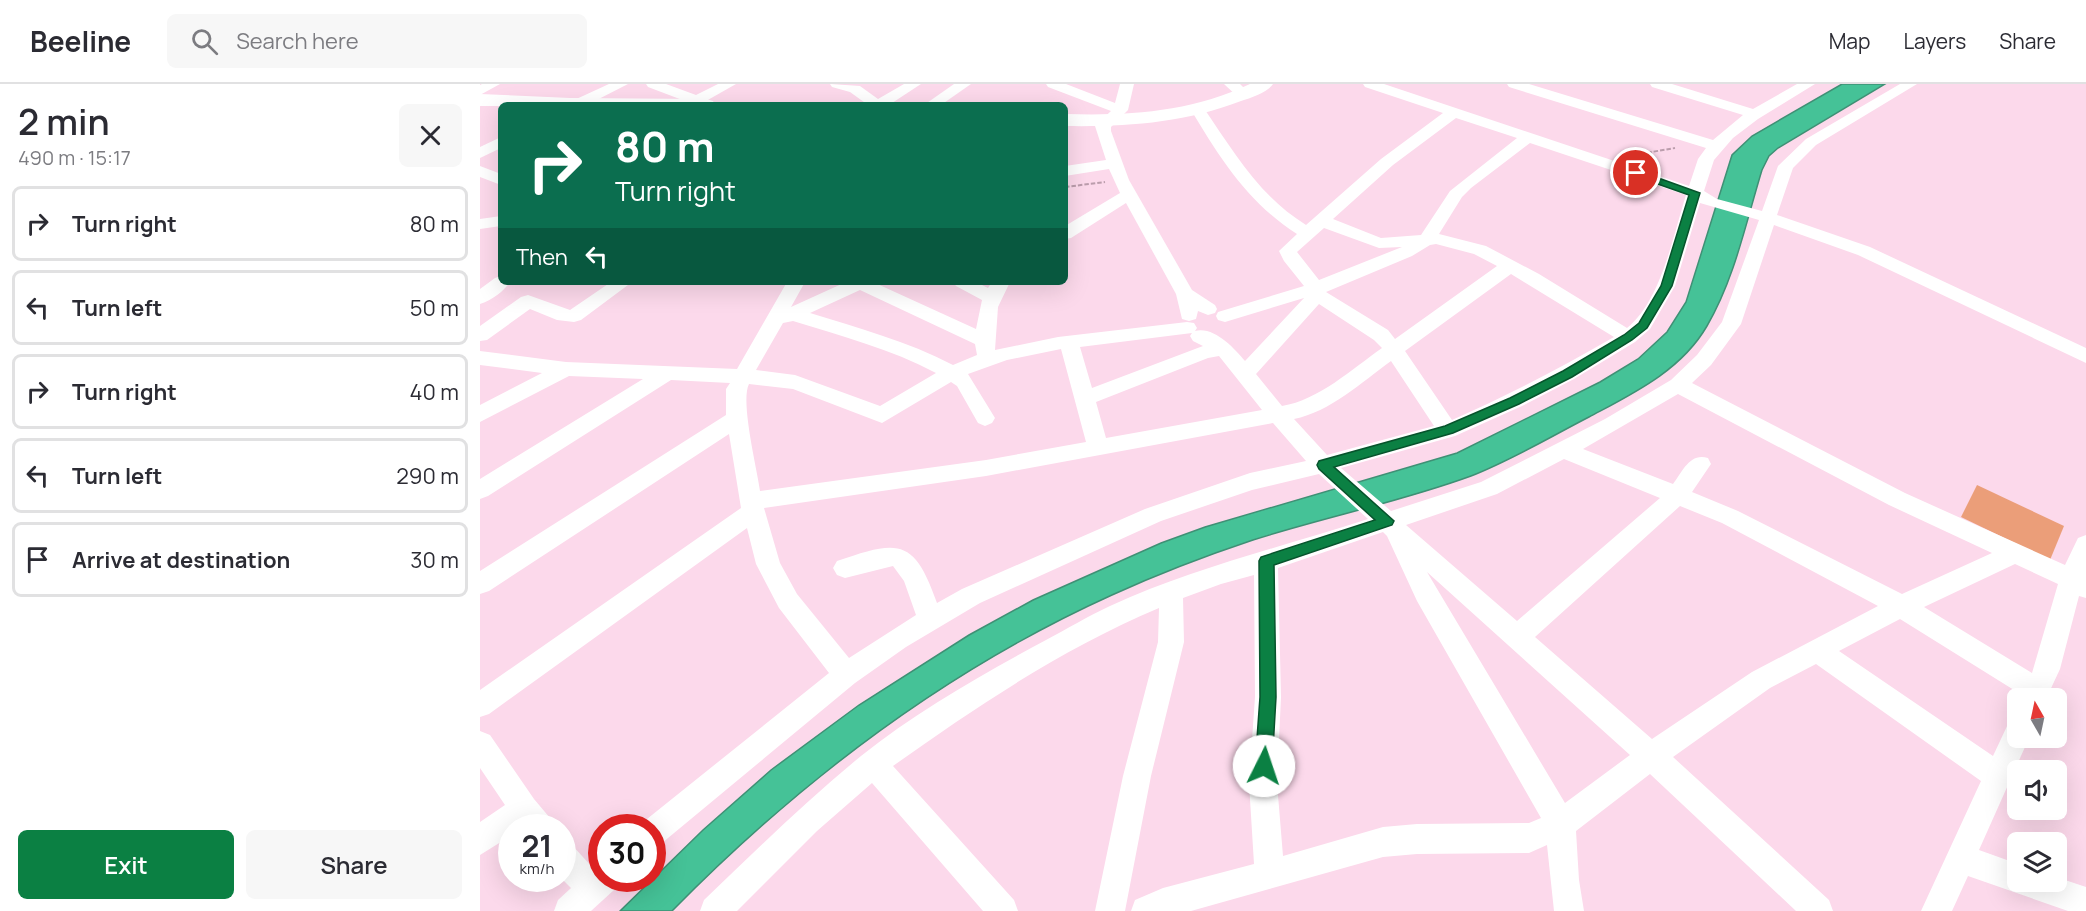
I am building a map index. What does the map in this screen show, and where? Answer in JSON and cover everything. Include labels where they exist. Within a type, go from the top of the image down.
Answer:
[{"type":"main road","points":[[1068,120],[1198,110],[1238,90],[1264,84]]},
{"type":"main road","points":[[480,100],[526,102]]},
{"type":"street","points":[[480,90],[493,84]]},
{"type":"street","points":[[575,102],[598,84]]},
{"type":"street","points":[[577,102],[621,84]]},
{"type":"street","points":[[653,84],[695,102]]},
{"type":"street","points":[[699,102],[729,84]]},
{"type":"street","points":[[837,84],[855,89],[874,102]]},
{"type":"street","points":[[883,102],[914,84]]},
{"type":"street","points":[[936,102],[964,84]]},
{"type":"street","points":[[1053,84],[1114,116]]},
{"type":"street","points":[[1127,84],[1114,116],[1103,131],[1125,188],[1185,294],[1192,326],[1224,349],[1276,414],[1323,465],[1651,756],[1818,911]]},
{"type":"street","points":[[1370,84],[1402,89],[1454,112],[1864,251],[2086,356]]},
{"type":"street","points":[[1515,84],[1715,146]]},
{"type":"street","points":[[1560,99],[1578,84]]},
{"type":"street","points":[[1657,84],[1755,114]]},
{"type":"street","points":[[666,821],[846,675],[897,639],[1003,582],[1153,515],[1250,483],[1448,430],[1515,401],[1568,374],[1628,337],[1643,325],[1666,286],[1703,198],[1706,159],[1715,146],[1736,126],[1808,84]]},
{"type":"street","points":[[715,911],[807,821],[873,764],[938,718],[1005,675],[1118,614],[1171,591],[1219,573],[1266,561],[1384,520],[1489,488],[1565,450],[1678,385],[1704,360],[1731,324],[1760,215],[1781,174],[1793,157],[1811,142],[1910,84]]},
{"type":"street","points":[[1198,110],[1246,182],[1268,207],[1307,233]]},
{"type":"street","points":[[1448,430],[1394,350],[1381,335],[1317,291],[1290,257],[1288,251],[1387,162],[1454,112]]},
{"type":"street","points":[[480,358],[566,369],[743,376],[795,382],[882,415],[952,373],[985,350],[1069,343],[1192,326],[1317,291],[1406,252],[1427,239],[1456,194],[1528,137]]},
{"type":"street","points":[[480,153],[498,144]]},
{"type":"street","points":[[1068,171],[1114,163]]},
{"type":"street","points":[[480,171],[498,179]]},
{"type":"street","points":[[1068,232],[1109,205],[1125,188]]},
{"type":"street","points":[[480,224],[498,221]]},
{"type":"street","points":[[1322,221],[1379,243],[1427,239],[1474,248],[1510,266],[1628,337]]},
{"type":"street","points":[[480,705],[752,506],[986,468],[1298,411],[1316,403],[1394,350],[1455,303],[1510,266]]},
{"type":"street","points":[[480,298],[498,284]]},
{"type":"street","points":[[480,335],[523,303],[532,301],[564,316],[574,315],[619,285]]},
{"type":"street","points":[[794,285],[736,389],[737,418],[752,506],[768,564],[788,601],[846,675]]},
{"type":"street","points":[[774,324],[856,285]]},
{"type":"street","points":[[865,285],[985,350]]},
{"type":"street","points":[[975,285],[996,290],[986,313],[985,350]]},
{"type":"street","points":[[1244,374],[1317,291]]},
{"type":"street","points":[[1185,294],[1219,318],[1224,349]]},
{"type":"street","points":[[791,314],[877,340],[918,356],[952,373],[964,381],[985,418]]},
{"type":"street","points":[[1192,326],[1212,335],[1219,318]]},
{"type":"street","points":[[1069,343],[1098,447]]},
{"type":"street","points":[[1084,399],[1205,352],[1224,349]]},
{"type":"street","points":[[480,414],[566,369]]},
{"type":"street","points":[[480,490],[666,374]]},
{"type":"street","points":[[1678,385],[1897,499],[2079,584]]},
{"type":"street","points":[[480,584],[737,418]]},
{"type":"street","points":[[1565,450],[1730,517],[1901,606],[2024,688]]},
{"type":"street","points":[[1517,637],[1677,495],[1700,464]]},
{"type":"street","points":[[1384,520],[1561,824],[1564,880],[1569,911]]},
{"type":"street","points":[[2038,688],[2079,584],[2086,545]]},
{"type":"street","points":[[1146,911],[1163,903],[1383,842],[1417,839],[1529,838],[1561,824],[1651,756],[1761,680],[1901,606],[2014,554]]},
{"type":"street","points":[[845,568],[893,555],[902,558],[910,567],[930,621]]},
{"type":"street","points":[[1266,561],[1268,697],[1263,783],[1270,875]]},
{"type":"street","points":[[1110,911],[1137,776],[1170,642],[1171,591]]},
{"type":"street","points":[[1818,651],[1998,776]]},
{"type":"street","points":[[480,744],[529,814]]},
{"type":"street","points":[[1936,911],[2011,748]]},
{"type":"street","points":[[873,764],[1003,911]]},
{"type":"street","points":[[480,840],[498,832]]},
{"type":"street","points":[[1960,858],[2007,875]]},
{"type":"street","points":[[576,867],[588,877]]},
{"type":"street","points":[[569,911],[589,892]]},
{"type":"street","points":[[2056,892],[2086,902]]},
{"type":"path","points":[[1597,160],[1667,150],[1693,139]]},
{"type":"path","points":[[1068,187],[1125,188]]},
{"type":"shaded area","points":[[1842,84],[1885,84],[1778,148],[1769,156],[1762,170],[1745,230],[1717,308],[1696,342],[1684,356],[1654,380],[1531,448],[1471,476],[1217,552],[1129,587],[1051,625],[933,694],[877,733],[771,818],[672,911],[620,911],[639,892],[666,892],[666,866],[771,770],[859,705],[969,635],[1033,600],[1161,543],[1205,527],[1457,453],[1600,382],[1638,359],[1667,332],[1686,302],[1732,155],[1752,136]]},
{"type":"shaded area","points":[[1977,485],[2064,526],[2050,560],[1961,517]]},
{"type":"route","points":[[1264,766],[1268,697],[1266,561],[1387,521],[1323,465],[1448,430],[1515,401],[1568,374],[1628,337],[1643,325],[1653,312],[1666,286],[1695,193],[1636,173]]}]
